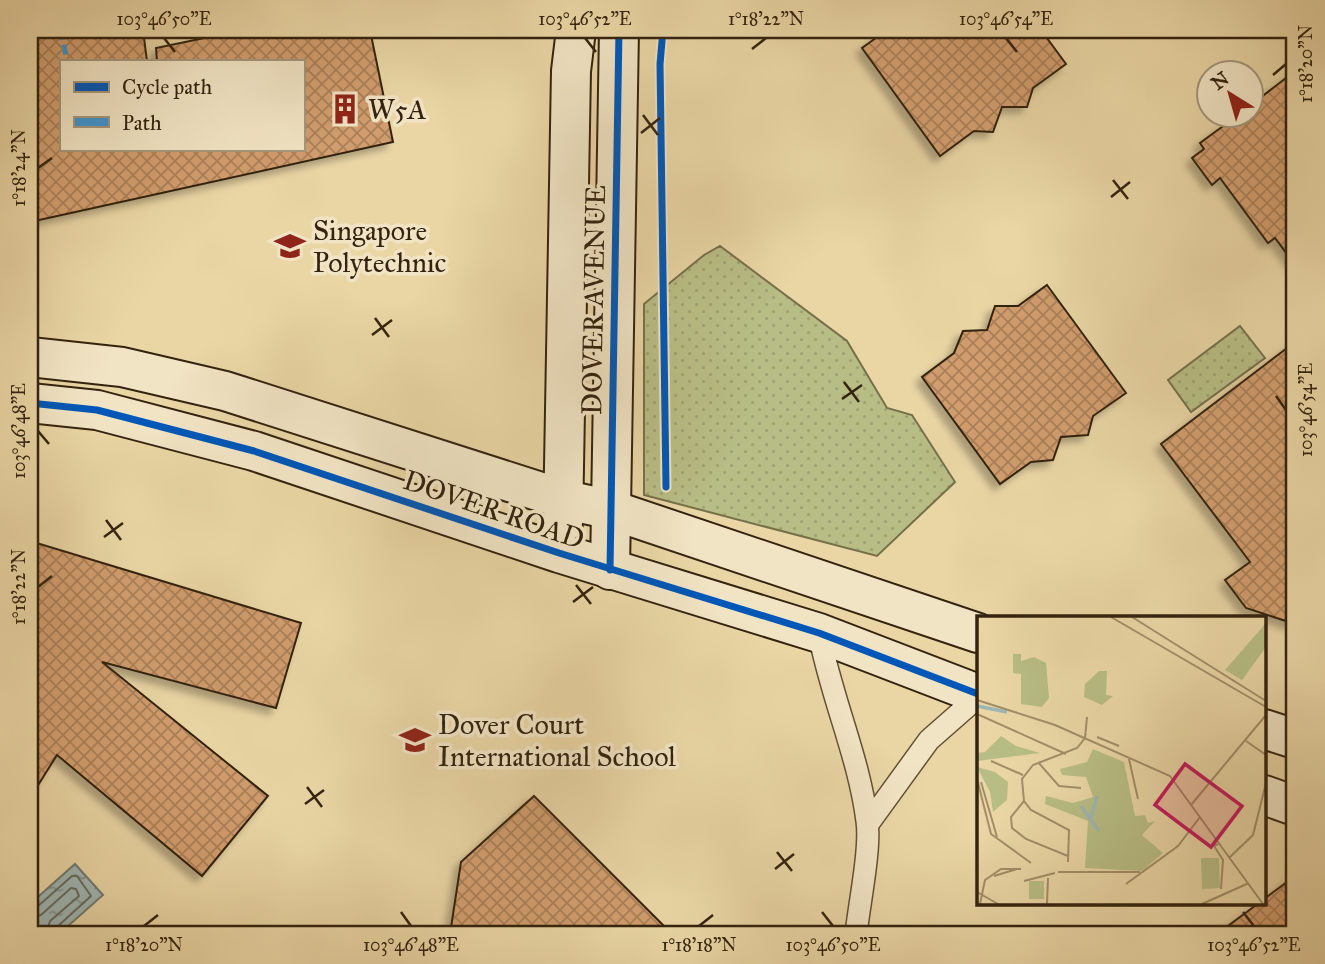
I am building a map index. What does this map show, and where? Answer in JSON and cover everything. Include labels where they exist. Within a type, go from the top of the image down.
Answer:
[{"type":"street","name":"DOVER AVENUE","points":[[559,553],[566,500],[571,71],[576,30]]},
{"type":"street","name":"DOVER AVENUE","points":[[610,570],[619,30]]},
{"type":"street","name":"DOVER ROAD","points":[[30,357],[121,367],[225,391],[566,500],[612,510],[977,633]]},
{"type":"street","name":"DOVER ROAD","points":[[30,403],[97,410],[254,451],[610,570],[819,633],[977,695]]},
{"type":"street","points":[[1266,730],[1295,739]]},
{"type":"street","points":[[1266,795],[1295,806]]},
{"type":"lane","points":[[819,633],[827,676],[851,746],[868,824],[856,934]]},
{"type":"lane","points":[[868,824],[929,740],[977,696]]},
{"type":"green space","points":[[720,246],[847,341],[887,408],[912,415],[955,482],[877,556],[644,495],[644,304],[704,255]]},
{"type":"green space","points":[[1240,326],[1265,358],[1191,412],[1168,380]]},
{"type":"water","points":[[75,864],[103,895],[59,934],[30,934],[30,904]]},
{"type":"building","name":"W5A","points":[[30,30],[143,30],[147,60],[60,60],[60,150],[304,150],[304,60],[157,60],[156,48],[243,30],[370,30],[393,142],[30,222]]},
{"type":"building","points":[[887,30],[1041,30],[1066,64],[1033,88],[1027,107],[1002,107],[993,132],[974,131],[940,156],[862,48]]},
{"type":"building","points":[[1295,71],[1295,265],[1275,238],[1268,243],[1220,178],[1212,185],[1192,158],[1204,149],[1200,143],[1218,130],[1266,130],[1266,93]]},
{"type":"building","points":[[1047,285],[1126,393],[1093,416],[1088,435],[1061,437],[1053,460],[1031,462],[1000,484],[922,377],[954,353],[963,331],[987,330],[995,306],[1018,306]]},
{"type":"building","points":[[1295,342],[1295,624],[1246,608],[1225,580],[1250,562],[1161,444]]},
{"type":"building","points":[[30,541],[301,623],[276,708],[102,662],[268,796],[202,876],[57,755],[30,798]]},
{"type":"building","points":[[534,796],[672,934],[450,934],[461,862]]},
{"type":"building","points":[[1295,876],[1295,934],[1217,934],[1258,904],[1266,904],[1266,898]]},
{"type":"marked path","points":[[61,30],[67,60]]},
{"type":"cycle path","points":[[610,570],[619,30]]},
{"type":"cycle path","points":[[663,30],[660,64],[666,487]]},
{"type":"cycle path","points":[[30,403],[97,410],[254,451],[559,553],[819,633],[977,694]]},
{"type":"place","name":"W5A","points":[[345,109]]},
{"type":"place","name":"Singapore Polytechnic","points":[[290,246]]},
{"type":"place","name":"Dover Court International School","points":[[415,740]]}]
